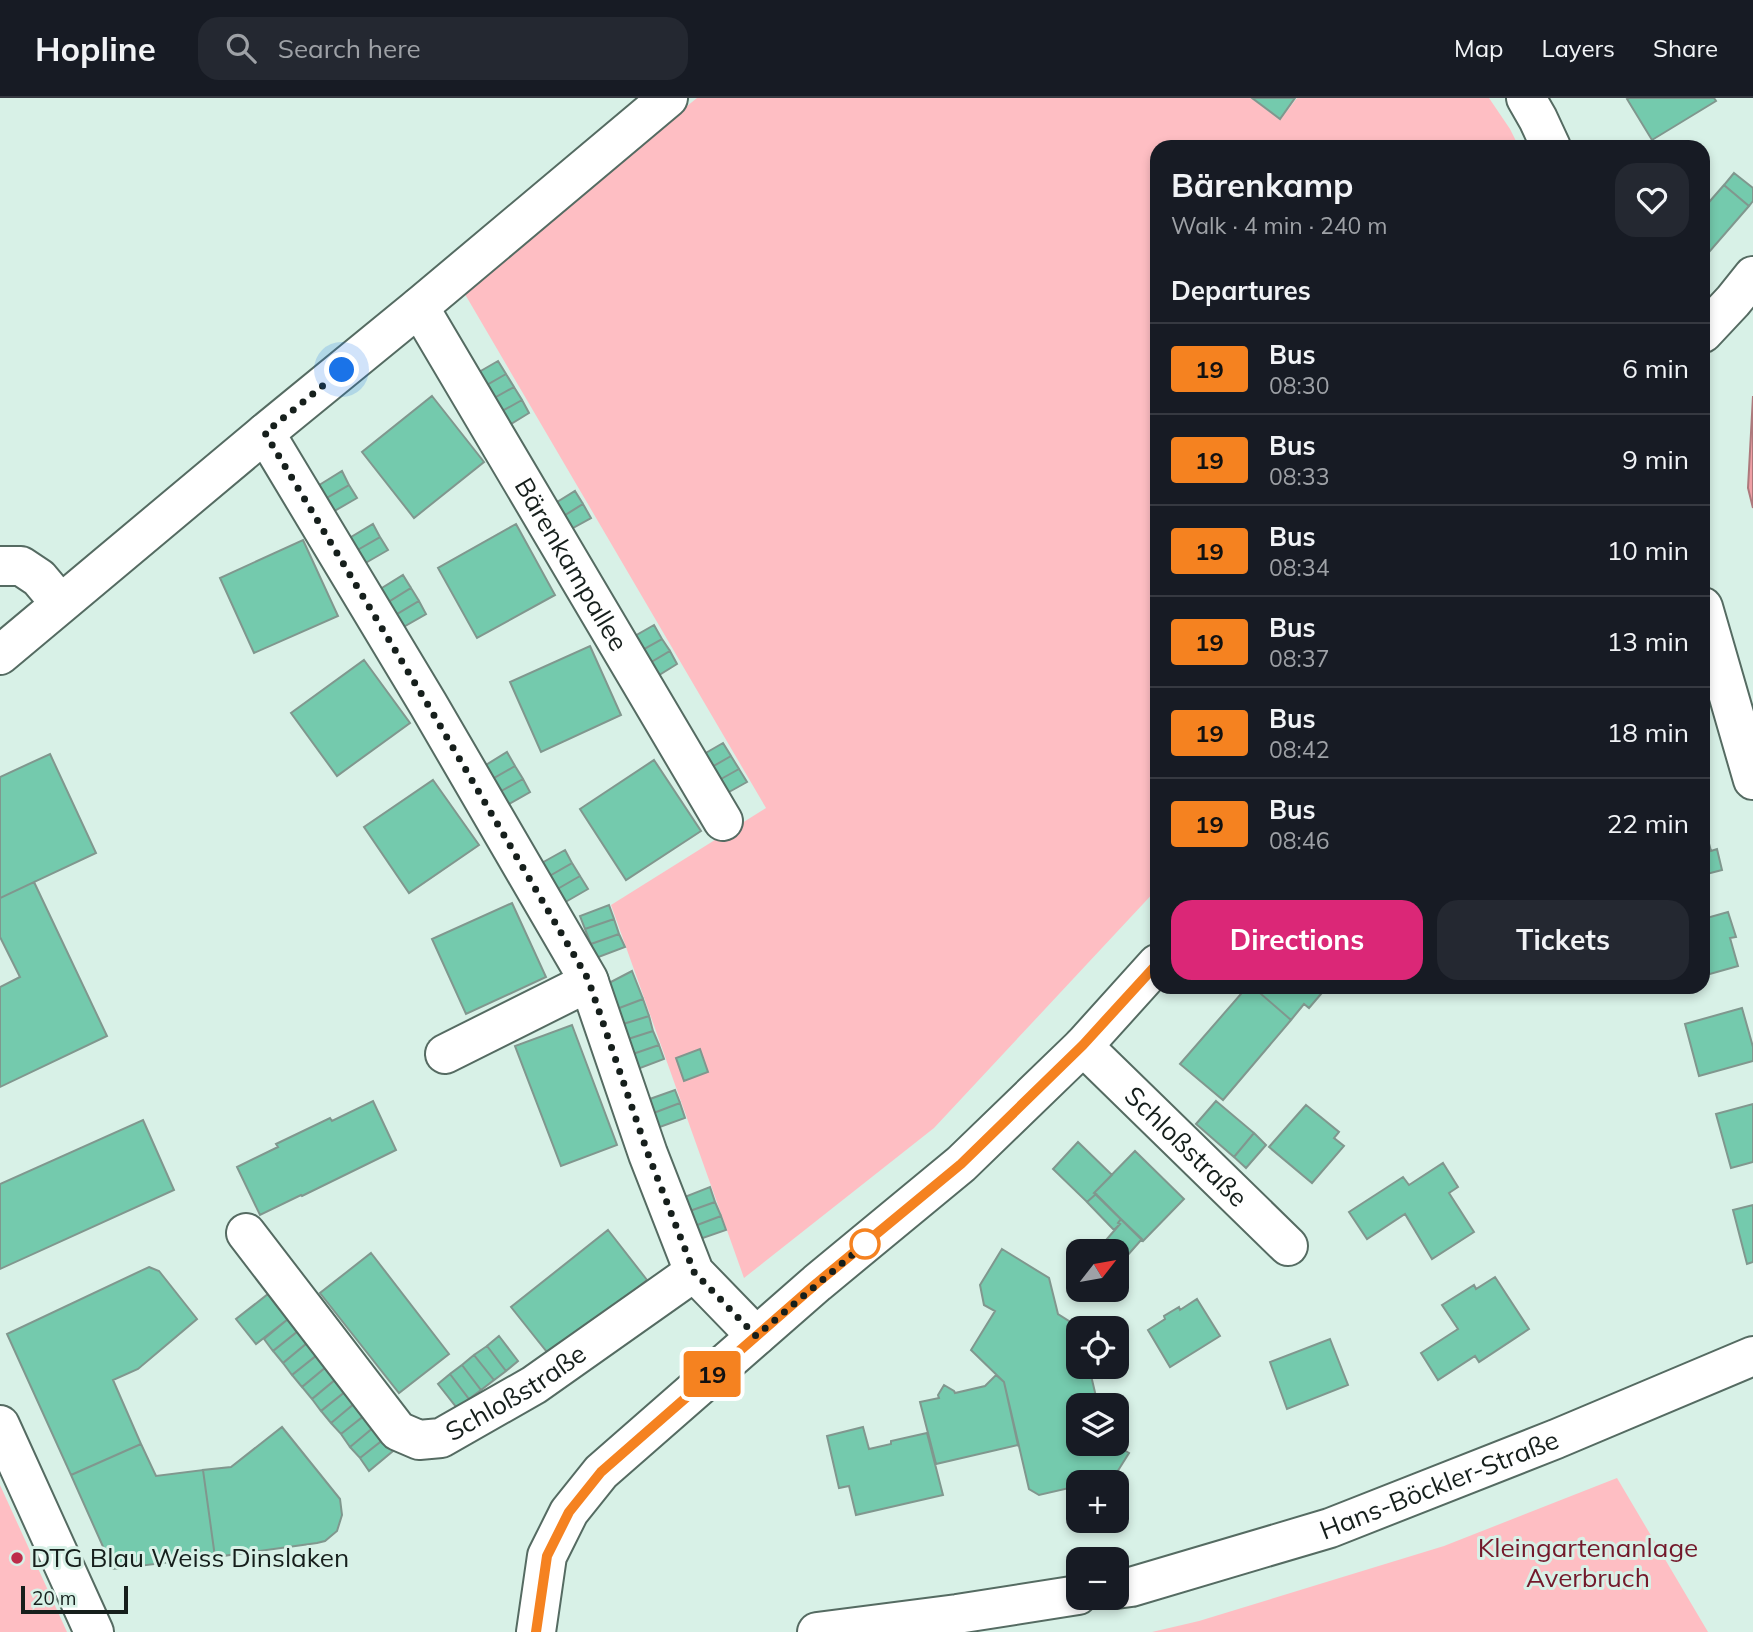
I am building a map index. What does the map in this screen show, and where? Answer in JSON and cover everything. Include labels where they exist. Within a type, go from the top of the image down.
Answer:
[{"type":"street","points":[[0,655],[668,98]]},
{"type":"street","points":[[1526,98],[1548,140]]},
{"type":"street","points":[[1710,325],[1743,289]]},
{"type":"street","name":"Bärenkampallee","points":[[419,307],[723,821]]},
{"type":"street","points":[[265,433],[428,705],[588,981],[648,1154],[694,1272],[756,1336]]},
{"type":"street","points":[[0,566],[21,566],[39,578],[60,603]]},
{"type":"street","points":[[1710,631],[1753,780]]},
{"type":"street","points":[[536,1632],[547,1556],[569,1512],[601,1472],[817,1283],[961,1164],[1083,1045],[1150,972]]},
{"type":"street","points":[[445,1054],[588,981]]},
{"type":"street","name":"Schloßstraße","points":[[1083,1045],[1288,1246]]},
{"type":"street","name":"Schloßstraße","points":[[246,1233],[398,1431],[419,1440],[441,1438],[534,1385],[694,1272]]},
{"type":"street","name":"Hans-Böckler-Straße","points":[[1129,1587],[1330,1528],[1556,1439],[1753,1356]]},
{"type":"street","points":[[0,1425],[94,1632]]},
{"type":"street","points":[[817,1632],[1066,1597]]},
{"type":"green space","points":[[697,98],[1251,98],[1280,120],[1297,98],[1489,98],[1516,140],[1150,140],[1150,897],[934,1128],[744,1278],[611,905],[766,808],[459,284],[558,210]]},
{"type":"green space","name":"Kleingartenanlage Averbruch","points":[[1617,1478],[1708,1632],[1152,1632],[1199,1621],[1444,1546]]},
{"type":"green space","name":"DTG Blau Weiss Dinslaken","points":[[0,1485],[67,1632],[0,1632]]},
{"type":"shaded area","points":[[1753,396],[1753,508],[1748,488]]},
{"type":"building","points":[[1252,98],[1295,98],[1280,119]]},
{"type":"building","points":[[1714,98],[1716,101],[1652,140],[1627,99]]},
{"type":"building","points":[[1734,173],[1753,188],[1753,201],[1749,206],[1724,185]]},
{"type":"building","points":[[1724,185],[1749,206],[1710,251],[1710,201]]},
{"type":"building","points":[[498,361],[506,374],[480,389],[472,376]]},
{"type":"building","points":[[506,374],[514,387],[487,402],[480,389]]},
{"type":"building","points":[[514,387],[522,400],[495,415],[487,402]]},
{"type":"building","points":[[432,396],[484,462],[414,518],[362,452]]},
{"type":"building","points":[[522,400],[529,413],[503,429],[495,415]]},
{"type":"building","points":[[342,471],[349,485],[323,500],[316,487]]},
{"type":"building","points":[[349,485],[357,498],[331,513],[323,500]]},
{"type":"building","points":[[575,491],[583,504],[557,520],[549,507]]},
{"type":"building","points":[[583,504],[591,518],[564,533],[557,520]]},
{"type":"building","points":[[373,524],[380,537],[354,552],[346,540]]},
{"type":"building","points":[[516,524],[555,595],[477,638],[438,568]]},
{"type":"building","points":[[380,537],[388,550],[362,565],[354,552]]},
{"type":"building","points":[[303,540],[338,616],[254,653],[220,578]]},
{"type":"building","points":[[403,575],[411,588],[385,604],[377,591]]},
{"type":"building","points":[[411,588],[419,601],[392,617],[385,604]]},
{"type":"building","points":[[419,601],[426,614],[400,629],[392,617]]},
{"type":"building","points":[[654,625],[662,639],[635,654],[628,640]]},
{"type":"building","points":[[662,639],[670,651],[643,667],[635,654]]},
{"type":"building","points":[[590,646],[621,715],[541,752],[510,682]]},
{"type":"building","points":[[670,651],[677,664],[651,680],[643,667]]},
{"type":"building","points":[[364,660],[410,723],[337,776],[291,713]]},
{"type":"building","points":[[723,743],[731,756],[705,771],[697,758]]},
{"type":"building","points":[[507,752],[515,766],[489,781],[481,768]]},
{"type":"building","points":[[50,754],[96,853],[0,898],[0,777]]},
{"type":"building","points":[[731,756],[739,769],[712,784],[705,771]]},
{"type":"building","points":[[654,760],[701,831],[626,880],[580,809]]},
{"type":"building","points":[[515,766],[523,779],[496,794],[489,781]]},
{"type":"building","points":[[739,769],[747,782],[720,797],[712,784]]},
{"type":"building","points":[[523,779],[530,792],[504,807],[496,794]]},
{"type":"building","points":[[433,780],[479,845],[409,893],[364,827]]},
{"type":"building","points":[[1710,847],[1711,851],[1717,849],[1722,870],[1710,873]]},
{"type":"building","points":[[565,850],[572,863],[546,878],[538,865]]},
{"type":"building","points":[[572,863],[580,876],[554,891],[546,878]]},
{"type":"building","points":[[580,876],[588,889],[562,904],[554,891]]},
{"type":"building","points":[[34,882],[107,1036],[0,1087],[0,987],[20,977],[0,937],[0,898]]},
{"type":"building","points":[[512,903],[546,977],[466,1014],[432,939]]},
{"type":"building","points":[[609,905],[614,919],[585,929],[580,916]]},
{"type":"building","points":[[1728,912],[1736,937],[1730,938],[1738,966],[1710,974],[1710,917]]},
{"type":"building","points":[[614,919],[619,934],[591,944],[585,929]]},
{"type":"building","points":[[619,934],[625,947],[596,958],[591,944]]},
{"type":"building","points":[[632,971],[643,999],[614,1010],[605,985]]},
{"type":"building","points":[[1241,994],[1261,994],[1291,1020],[1223,1100],[1180,1064]]},
{"type":"building","points":[[1261,994],[1321,994],[1309,1008],[1304,1004],[1291,1020]]},
{"type":"building","points":[[643,999],[649,1016],[620,1025],[614,1010]]},
{"type":"building","points":[[1742,1008],[1753,1047],[1753,1061],[1699,1076],[1685,1024]]},
{"type":"building","points":[[649,1016],[653,1031],[625,1040],[620,1025]]},
{"type":"building","points":[[572,1025],[617,1145],[561,1166],[515,1046]]},
{"type":"building","points":[[653,1031],[659,1045],[630,1055],[625,1040]]},
{"type":"building","points":[[659,1045],[664,1059],[635,1070],[630,1055]]},
{"type":"building","points":[[700,1049],[708,1072],[684,1081],[676,1058]]},
{"type":"building","points":[[675,1090],[680,1103],[651,1114],[647,1100]]},
{"type":"building","points":[[373,1101],[396,1150],[260,1215],[237,1167],[278,1147],[276,1144]]},
{"type":"building","points":[[1216,1101],[1254,1133],[1234,1157],[1196,1124]]},
{"type":"building","points":[[680,1103],[685,1118],[657,1128],[651,1114]]},
{"type":"building","points":[[1753,1104],[1753,1162],[1731,1168],[1716,1114]]},
{"type":"building","points":[[1306,1105],[1339,1132],[1334,1138],[1344,1146],[1312,1183],[1269,1147]]},
{"type":"building","points":[[143,1120],[174,1190],[0,1269],[0,1184]]},
{"type":"building","points":[[1254,1133],[1266,1145],[1246,1168],[1234,1157]]},
{"type":"building","points":[[1078,1142],[1112,1175],[1087,1202],[1053,1169]]},
{"type":"building","points":[[1135,1151],[1184,1199],[1143,1241],[1094,1193]]},
{"type":"building","points":[[1443,1163],[1458,1187],[1449,1193],[1474,1232],[1432,1259],[1405,1214],[1367,1239],[1349,1212],[1403,1177],[1409,1185]]},
{"type":"building","points":[[710,1187],[715,1202],[687,1212],[682,1198]]},
{"type":"building","points":[[1096,1194],[1121,1219],[1114,1230],[1087,1202]]},
{"type":"building","points":[[715,1202],[721,1216],[692,1227],[687,1212]]},
{"type":"building","points":[[1753,1205],[1753,1262],[1747,1264],[1733,1210]]},
{"type":"building","points":[[721,1216],[726,1230],[697,1240],[692,1227]]},
{"type":"building","points":[[1121,1219],[1142,1239],[1129,1254],[1129,1239],[1107,1239],[1120,1224],[1118,1223]]},
{"type":"building","points":[[608,1230],[647,1280],[551,1357],[511,1307]]},
{"type":"building","points":[[1002,1249],[1049,1278],[1058,1314],[1066,1319],[1066,1379],[1092,1379],[1095,1393],[1066,1393],[1066,1456],[1127,1456],[1118,1470],[1066,1470],[1066,1489],[1039,1495],[1029,1489],[1004,1382],[971,1350],[995,1311],[984,1305],[980,1285]]},
{"type":"building","points":[[371,1253],[449,1354],[399,1393],[320,1293]]},
{"type":"building","points":[[149,1267],[159,1271],[197,1319],[138,1369],[113,1380],[141,1444],[71,1475],[7,1334]]},
{"type":"building","points":[[1495,1277],[1529,1329],[1479,1362],[1475,1356],[1438,1380],[1421,1353],[1458,1329],[1442,1305],[1474,1285],[1476,1289]]},
{"type":"building","points":[[268,1294],[288,1319],[256,1344],[236,1319]]},
{"type":"building","points":[[1197,1299],[1220,1336],[1170,1367],[1148,1330],[1165,1319],[1164,1316]]},
{"type":"building","points":[[288,1319],[298,1331],[273,1351],[264,1339]]},
{"type":"building","points":[[298,1331],[307,1343],[283,1363],[273,1351]]},
{"type":"building","points":[[499,1336],[518,1361],[506,1371],[487,1346]]},
{"type":"building","points":[[1330,1339],[1348,1385],[1287,1409],[1270,1362]]},
{"type":"building","points":[[307,1343],[317,1355],[292,1375],[283,1363]]},
{"type":"building","points":[[487,1346],[506,1371],[494,1380],[474,1355]]},
{"type":"building","points":[[317,1355],[326,1367],[302,1387],[292,1375]]},
{"type":"building","points":[[474,1355],[494,1380],[481,1390],[462,1365]]},
{"type":"building","points":[[462,1365],[481,1390],[469,1399],[450,1374]]},
{"type":"building","points":[[326,1367],[336,1379],[312,1399],[302,1387]]},
{"type":"building","points":[[450,1374],[469,1399],[457,1408],[438,1384]]},
{"type":"building","points":[[996,1375],[1004,1382],[1018,1445],[936,1464],[920,1402],[939,1398],[944,1385],[955,1393],[985,1386]]},
{"type":"building","points":[[336,1379],[346,1391],[321,1411],[312,1399]]},
{"type":"building","points":[[346,1391],[355,1403],[331,1423],[321,1411]]},
{"type":"building","points":[[355,1403],[365,1415],[341,1434],[331,1423]]},
{"type":"building","points":[[365,1415],[374,1427],[350,1447],[341,1434]]},
{"type":"building","points":[[282,1427],[340,1499],[342,1515],[337,1531],[325,1541],[317,1543],[215,1557],[203,1470],[231,1467]]},
{"type":"building","points":[[374,1427],[384,1439],[360,1458],[350,1447]]},
{"type":"building","points":[[863,1427],[869,1449],[927,1433],[943,1495],[856,1515],[849,1486],[839,1488],[827,1436]]},
{"type":"building","points":[[384,1439],[393,1451],[369,1471],[360,1458]]},
{"type":"building","points":[[141,1444],[156,1476],[203,1470],[215,1557],[113,1569],[71,1475]]},
{"type":"bus line","name":"19","points":[[536,1632],[547,1556],[569,1512],[601,1472],[817,1283],[961,1164],[1083,1045],[1150,972]]},
{"type":"place","name":"DTG Blau Weiss Dinslaken","points":[[17,1558]]},
{"type":"route","points":[[342,370],[265,433],[588,979],[648,1154],[694,1272],[756,1336],[865,1244]]}]
